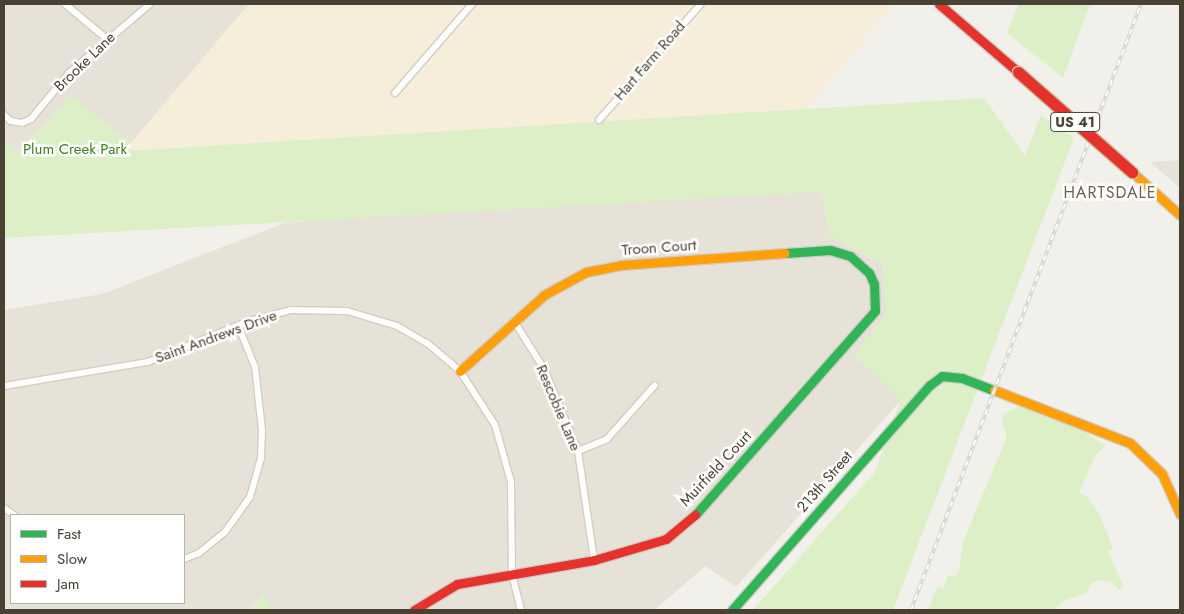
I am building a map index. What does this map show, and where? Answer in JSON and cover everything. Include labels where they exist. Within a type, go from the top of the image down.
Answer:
[{"type":"main road","name":"US 41","points":[[939,4],[1180,216]]},
{"type":"main road","name":"Troon Court","points":[[460,371],[544,294],[586,272],[621,265],[830,250],[850,256],[869,273],[874,292]]},
{"type":"main road","name":"Muirfield Court","points":[[414,610],[457,584],[594,560],[666,539],[702,510],[875,311],[874,292]]},
{"type":"main road","name":"213th Street","points":[[732,610],[930,384],[942,376],[962,378],[1130,443],[1162,474],[1180,514]]},
{"type":"street","points":[[65,4],[106,39]]},
{"type":"street","name":"Brooke Lane","points":[[4,115],[11,121],[22,123],[31,119],[69,73],[106,39],[150,4]]},
{"type":"street","points":[[395,93],[472,4]]},
{"type":"street","name":"Hart Farm Road","points":[[599,120],[701,4]]},
{"type":"street","name":"Saint Andrews Drive","points":[[4,386],[148,362],[238,325],[300,309],[355,312],[412,334],[460,371],[495,424],[511,482],[512,574],[521,610]]},
{"type":"street","name":"Rescobie Lane","points":[[514,321],[544,369],[578,451],[594,560]]},
{"type":"street","points":[[185,559],[199,553],[225,532],[250,497],[261,458],[262,430],[255,367],[238,325]]},
{"type":"street","points":[[578,451],[607,439],[655,385]]},
{"type":"shaded area","points":[[4,4],[249,4],[131,143],[70,96],[18,152],[4,139]]},
{"type":"shaded area","points":[[249,4],[895,4],[806,110],[124,151]]},
{"type":"shaded area","points":[[1180,160],[1180,188],[1150,162]]},
{"type":"shaded area","points":[[821,192],[830,235],[883,265],[886,314],[854,356],[902,399],[736,587],[705,566],[655,610],[273,610],[263,595],[249,610],[9,610],[4,606],[4,310],[102,294],[284,223],[574,200]]},
{"type":"green space","points":[[1019,4],[1090,4],[1063,78],[1007,33]]},
{"type":"green space","name":"Plum Creek Park","points":[[70,96],[131,143],[125,151],[984,98],[1025,156],[1041,115],[1074,138],[893,610],[753,610],[875,472],[901,399],[854,356],[886,314],[883,265],[830,235],[821,192],[4,238],[4,139],[18,152]]},
{"type":"green space","points":[[1019,406],[1078,428],[1105,445],[1096,455],[1079,492],[1088,497],[1100,515],[1113,548],[1108,551],[1124,587],[1119,590],[1113,583],[1098,580],[1092,583],[1085,594],[1066,600],[1053,610],[928,610],[938,585],[943,589],[948,575],[955,576],[959,571],[963,542],[1006,439],[1006,432],[1001,421],[1004,414]]},
{"type":"green space","points":[[263,595],[273,610],[249,610]]},
{"type":"railway","points":[[911,610],[1141,4]]},
{"type":"traffic: fast","points":[[695,515],[875,311],[874,284],[869,273],[850,256],[830,250],[785,253]]},
{"type":"traffic: fast","points":[[732,610],[930,385],[942,376],[962,378],[994,390]]},
{"type":"traffic: slow","points":[[1132,172],[1180,215]]},
{"type":"traffic: slow","points":[[460,371],[544,295],[586,272],[621,265],[785,253]]},
{"type":"traffic: slow","points":[[994,390],[1130,443],[1162,474],[1180,514]]},
{"type":"traffic: jam","points":[[939,4],[1018,72]]},
{"type":"traffic: jam","points":[[1018,72],[1132,172]]},
{"type":"traffic: jam","points":[[414,610],[457,584],[594,560],[666,539],[695,515]]},
{"type":"district","name":"HARTSDALE","points":[[1110,193]]}]
